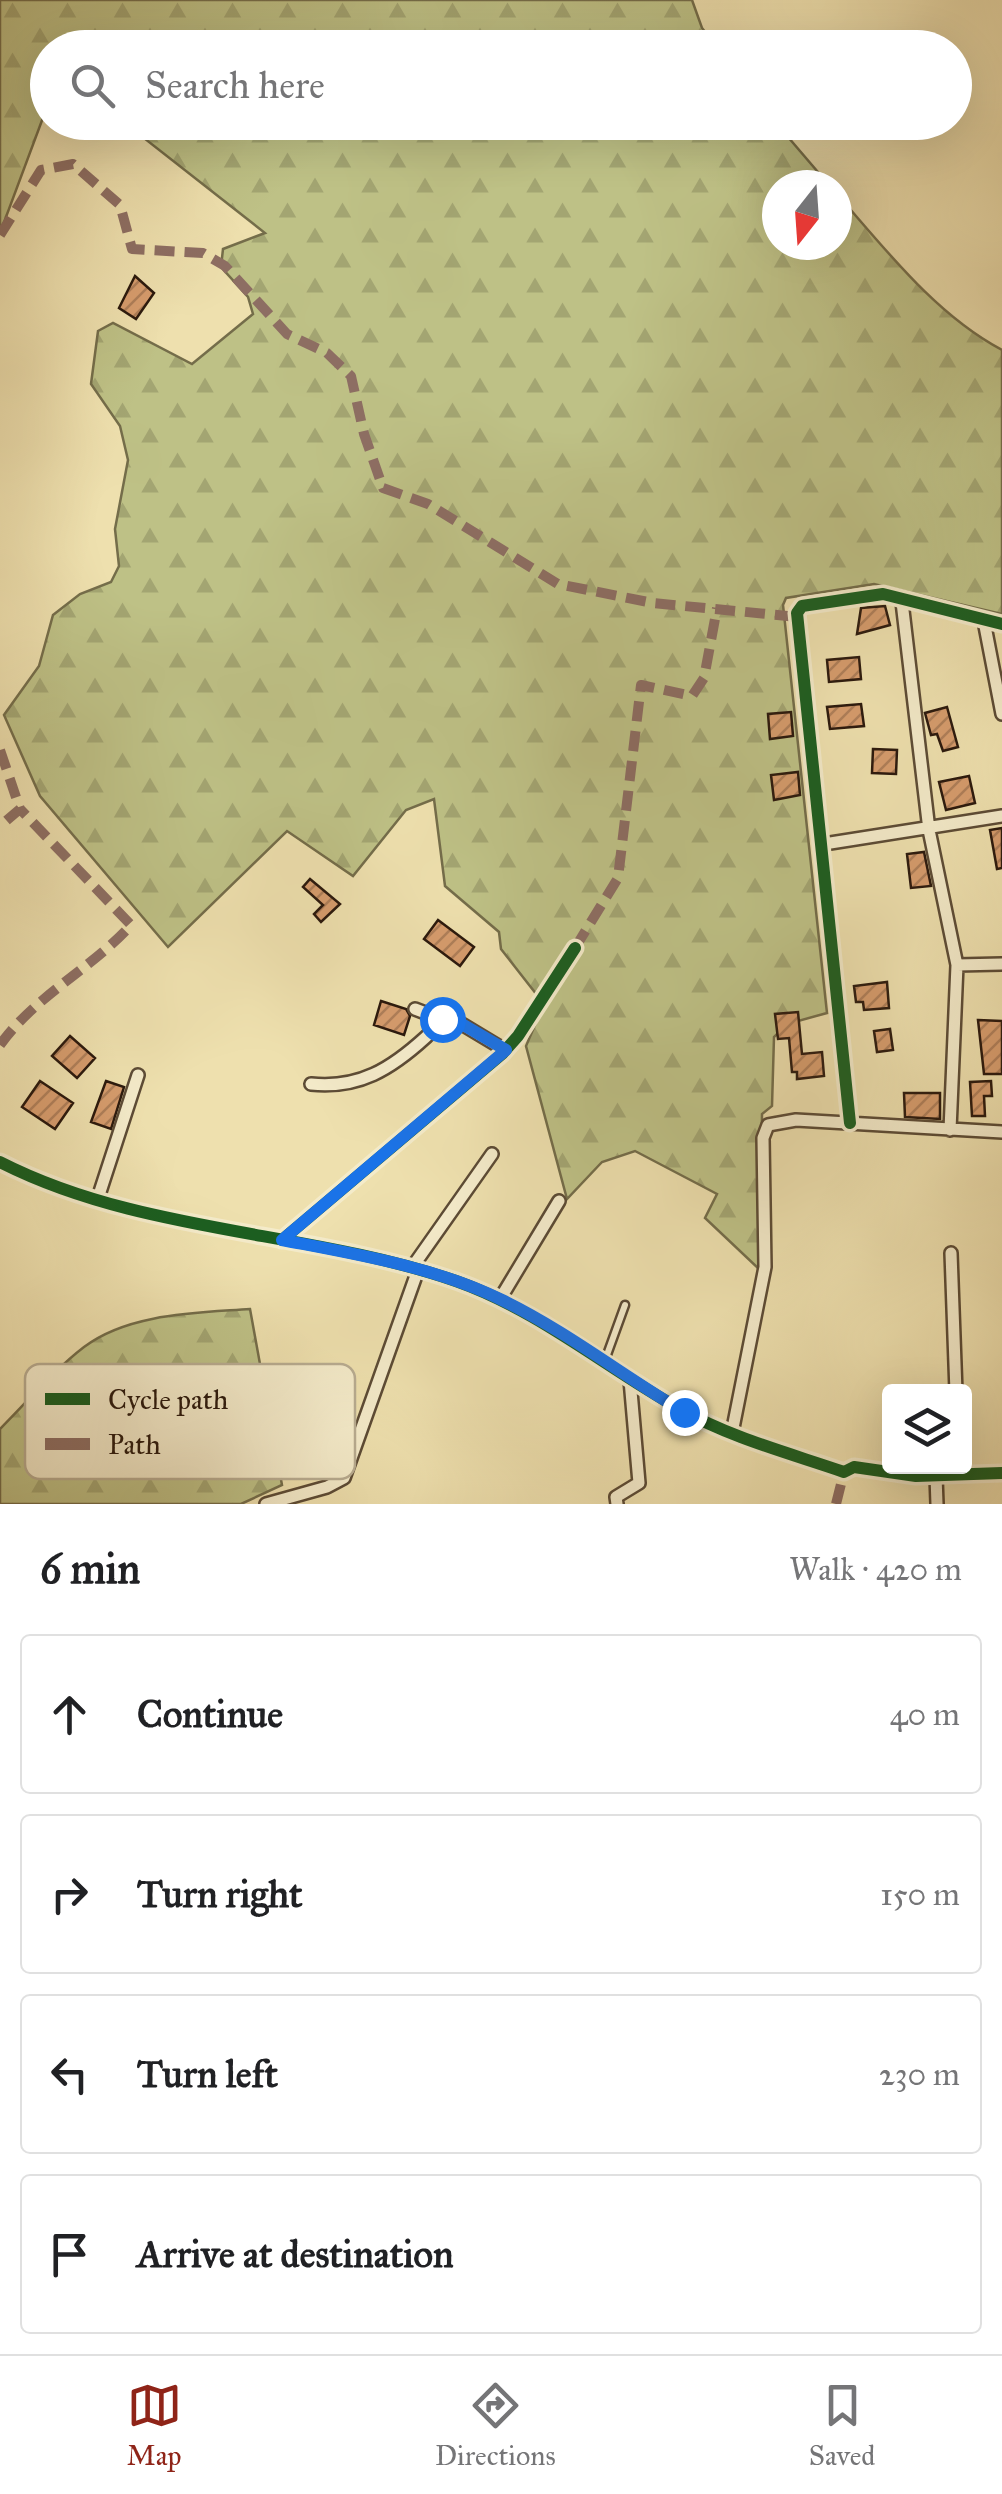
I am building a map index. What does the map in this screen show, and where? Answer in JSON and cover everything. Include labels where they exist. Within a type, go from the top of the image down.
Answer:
[{"type":"street","points":[[850,1124],[824,844],[797,613],[802,606],[883,594],[902,602],[1002,624]]},
{"type":"street","points":[[902,602],[929,830],[957,965],[950,1130]]},
{"type":"street","points":[[984,621],[1002,714]]},
{"type":"street","points":[[824,844],[1002,816]]},
{"type":"street","points":[[282,1240],[506,1050],[574,948]]},
{"type":"street","points":[[957,965],[1002,964]]},
{"type":"street","points":[[415,1008],[442,1019]]},
{"type":"street","points":[[310,1084],[354,1084],[376,1075],[442,1019],[450,1017],[506,1050]]},
{"type":"street","points":[[98,1198],[138,1075]]},
{"type":"street","points":[[732,1433],[765,1266],[765,1130],[778,1122],[796,1120],[1002,1132]]},
{"type":"street","points":[[355,1446],[415,1270],[492,1154]]},
{"type":"street","points":[[0,1162],[47,1184],[98,1198],[415,1270],[500,1298],[555,1329],[630,1380],[732,1433],[844,1472],[854,1467],[945,1474]]},
{"type":"street","points":[[500,1298],[559,1201]]},
{"type":"street","points":[[950,1254],[956,1384]]},
{"type":"street","points":[[616,1504],[616,1498],[639,1483],[630,1380]]},
{"type":"street","points":[[972,1472],[1002,1473]]},
{"type":"street","points":[[936,1476],[936,1504]]},
{"type":"street","points":[[266,1504],[289,1501],[342,1479]]},
{"type":"lane","points":[[604,1364],[625,1305]]},
{"type":"green space","points":[[0,0],[692,0],[704,30],[30,30],[30,140],[35,140],[0,233]]},
{"type":"green space","points":[[147,140],[791,140],[816,170],[762,170],[762,260],[852,260],[852,211],[934,300],[1002,350],[1002,614],[874,584],[786,598],[783,605],[827,1013],[787,1024],[774,1037],[772,1106],[762,1114],[760,1270],[705,1218],[717,1194],[635,1151],[602,1162],[567,1199],[526,1046],[544,1004],[501,949],[499,932],[445,886],[434,799],[406,810],[353,876],[287,831],[168,947],[40,796],[4,715],[39,666],[53,615],[80,594],[111,582],[119,566],[115,529],[128,460],[120,426],[91,384],[98,331],[113,323],[192,364],[253,314],[248,297],[221,267],[223,249],[265,233]]},
{"type":"green space","points":[[250,1309],[260,1364],[65,1364],[84,1347],[121,1327],[186,1314]]},
{"type":"green space","points":[[25,1403],[25,1479],[281,1479],[282,1485],[241,1504],[0,1504],[0,1429]]},
{"type":"building","points":[[135,276],[154,293],[136,319],[119,308]]},
{"type":"building","points":[[885,606],[890,625],[857,634],[861,608]]},
{"type":"building","points":[[859,657],[861,679],[829,682],[827,660]]},
{"type":"building","points":[[861,704],[864,726],[830,729],[827,707]]},
{"type":"building","points":[[947,707],[958,747],[943,751],[937,734],[931,735],[925,713]]},
{"type":"building","points":[[791,712],[793,736],[770,739],[768,714]]},
{"type":"building","points":[[873,749],[897,750],[896,774],[872,773]]},
{"type":"building","points":[[798,772],[800,795],[774,800],[771,775]]},
{"type":"building","points":[[969,776],[975,803],[946,810],[939,782]]},
{"type":"building","points":[[1002,828],[1002,868],[997,869],[990,830]]},
{"type":"building","points":[[924,852],[931,886],[911,888],[907,854]]},
{"type":"building","points":[[310,879],[340,904],[321,922],[314,914],[323,905],[303,887]]},
{"type":"building","points":[[438,920],[474,947],[460,966],[424,939]]},
{"type":"building","points":[[887,982],[889,1008],[864,1010],[863,1002],[856,1002],[854,986]]},
{"type":"building","points":[[381,1001],[406,1009],[410,1016],[404,1035],[374,1025]]},
{"type":"building","points":[[798,1012],[802,1054],[822,1052],[824,1076],[797,1079],[797,1072],[792,1072],[789,1038],[778,1039],[775,1014]]},
{"type":"building","points":[[978,1020],[1002,1021],[1002,1074],[984,1074]]},
{"type":"building","points":[[890,1029],[893,1050],[877,1052],[874,1031]]},
{"type":"building","points":[[70,1036],[95,1058],[77,1078],[52,1056]]},
{"type":"building","points":[[40,1081],[73,1103],[55,1129],[22,1107]]},
{"type":"building","points":[[106,1081],[124,1087],[111,1129],[91,1122]]},
{"type":"building","points":[[991,1081],[992,1096],[984,1096],[985,1116],[972,1116],[970,1082]]},
{"type":"building","points":[[904,1093],[940,1093],[940,1119],[905,1117]]},
{"type":"marked path","points":[[0,235],[41,170],[73,164],[120,205],[132,249],[203,253],[225,266],[287,334],[327,353],[351,376],[364,434],[383,488],[428,504],[558,584],[653,603],[798,617]]},
{"type":"marked path","points":[[575,948],[618,878],[641,685],[692,696],[704,678],[717,608]]},
{"type":"marked path","points":[[0,750],[20,809],[0,826]]},
{"type":"marked path","points":[[0,1045],[46,997],[131,925],[20,809]]},
{"type":"marked path","points":[[836,1504],[844,1472]]},
{"type":"cycle path","points":[[850,1123],[797,613],[802,606],[883,594],[1002,624]]},
{"type":"cycle path","points":[[282,1240],[502,1054],[575,948]]},
{"type":"cycle path","points":[[0,1162],[54,1186],[110,1204],[342,1251],[456,1281],[515,1307],[699,1419],[844,1472],[854,1467],[916,1476],[1002,1473]]},
{"type":"route","points":[[442,1019],[450,1017],[506,1050],[282,1240],[435,1274],[500,1298],[684,1412]]}]
